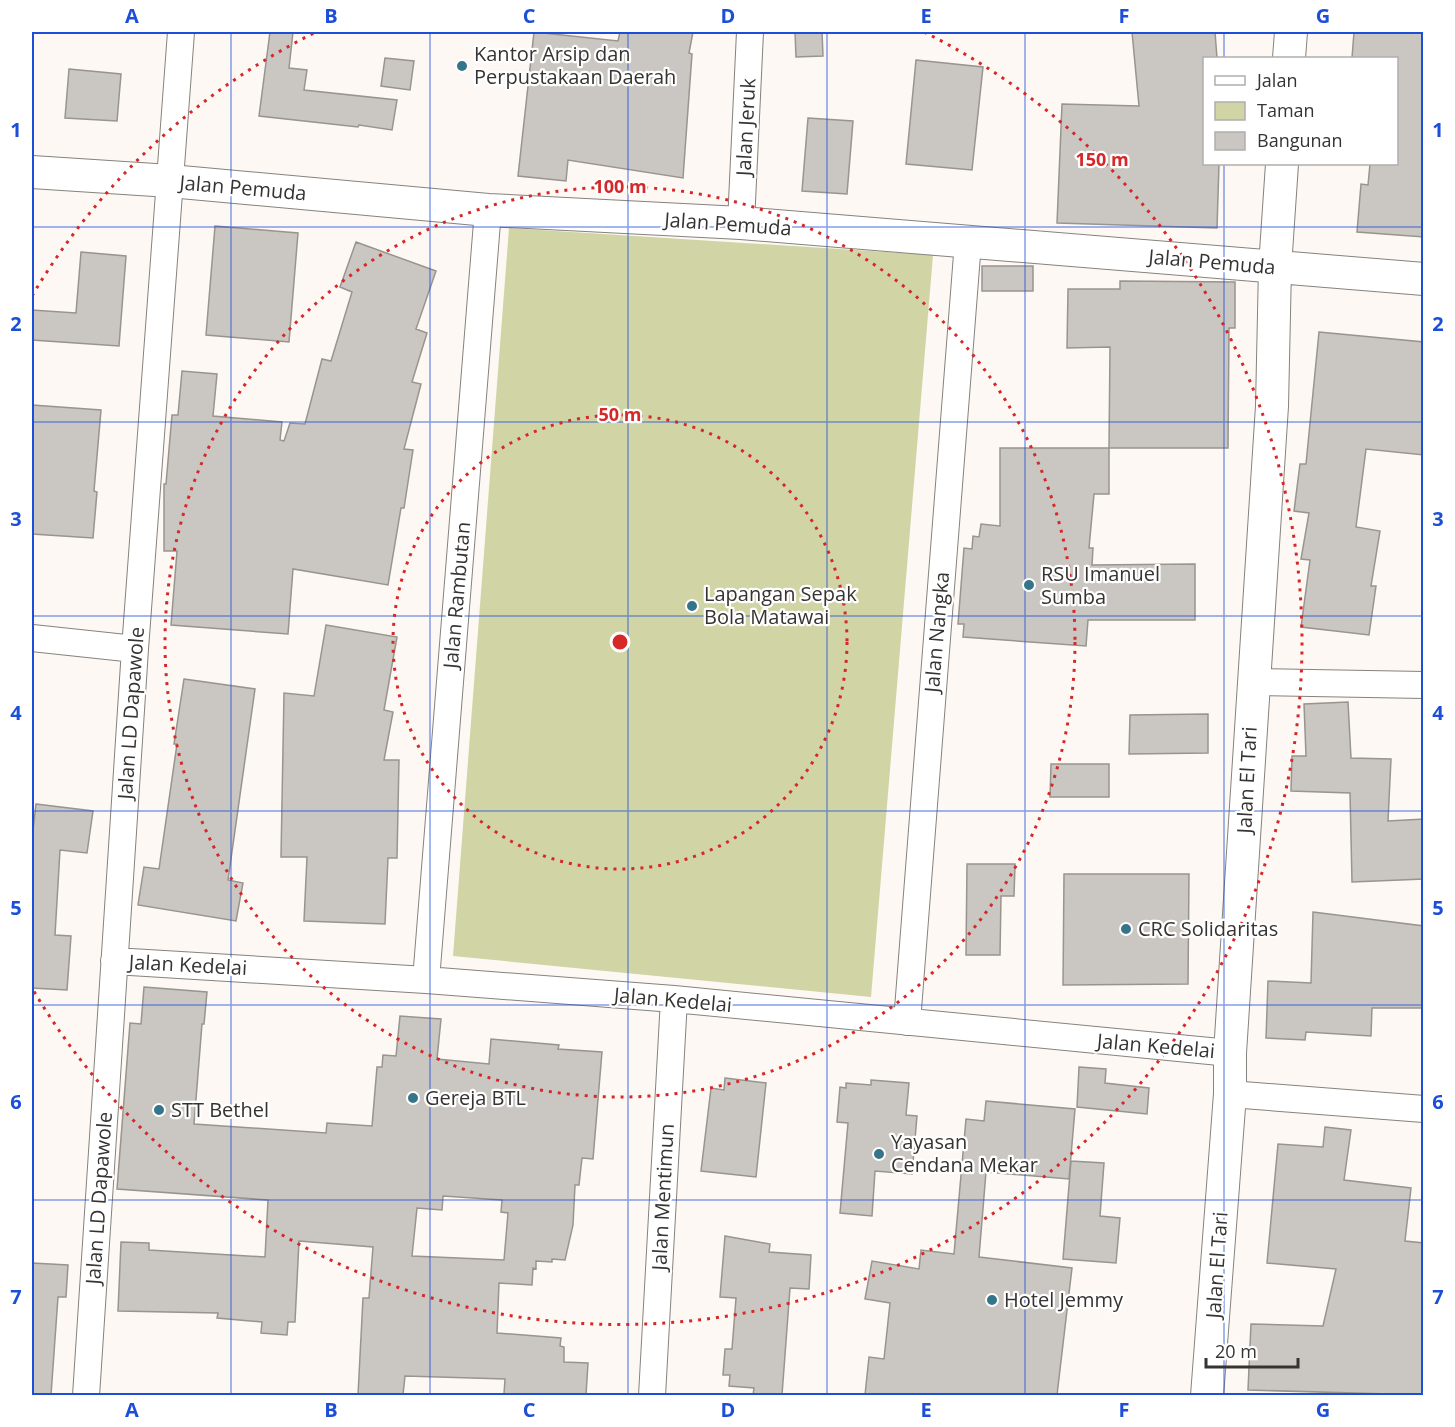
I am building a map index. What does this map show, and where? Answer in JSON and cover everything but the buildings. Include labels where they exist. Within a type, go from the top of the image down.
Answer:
[{"type":"street","name":"Jalan LD Dapawole","points":[[86,1395],[135,649],[181,32]]},
{"type":"street","name":"Jalan Jeruk","points":[[741,224],[750,32]]},
{"type":"street","points":[[1289,57],[1291,32]]},
{"type":"street","name":"Jalan El Tari","points":[[1207,1395],[1230,1094],[1230,1053],[1252,682],[1272,406],[1275,267],[1282,165]]},
{"type":"street","name":"Jalan Pemuda","points":[[32,172],[170,181],[488,210],[741,224],[1424,279]]},
{"type":"street","name":"Jalan Rambutan","points":[[426,980],[488,210]]},
{"type":"street","name":"Jalan Nangka","points":[[907,1022],[968,242]]},
{"type":"street","points":[[32,638],[135,649]]},
{"type":"street","points":[[1252,682],[1424,685]]},
{"type":"street","name":"Jalan Kedelai","points":[[114,961],[426,980],[674,999],[1230,1053]]},
{"type":"street","name":"Jalan Mentimun","points":[[652,1395],[674,999]]},
{"type":"street","points":[[1230,1094],[1424,1109]]},
{"type":"green space","name":"Lapangan Sepak Bola Matawai","points":[[509,228],[933,255],[871,997],[453,956]]},
{"type":"place","name":"Kantor Arsip dan Perpustakaan Daerah","points":[[462,66]]},
{"type":"place","name":"RSU Imanuel Sumba","points":[[1029,585]]},
{"type":"place","name":"Lapangan Sepak Bola Matawai","points":[[692,606]]},
{"type":"place","name":"CRC Solidaritas","points":[[1126,929]]},
{"type":"place","name":"Gereja BTL","points":[[413,1098]]},
{"type":"place","name":"STT Bethel","points":[[159,1110]]},
{"type":"place","name":"Yayasan Cendana Mekar","points":[[879,1154]]},
{"type":"place","name":"Hotel Jemmy","points":[[992,1300]]}]
